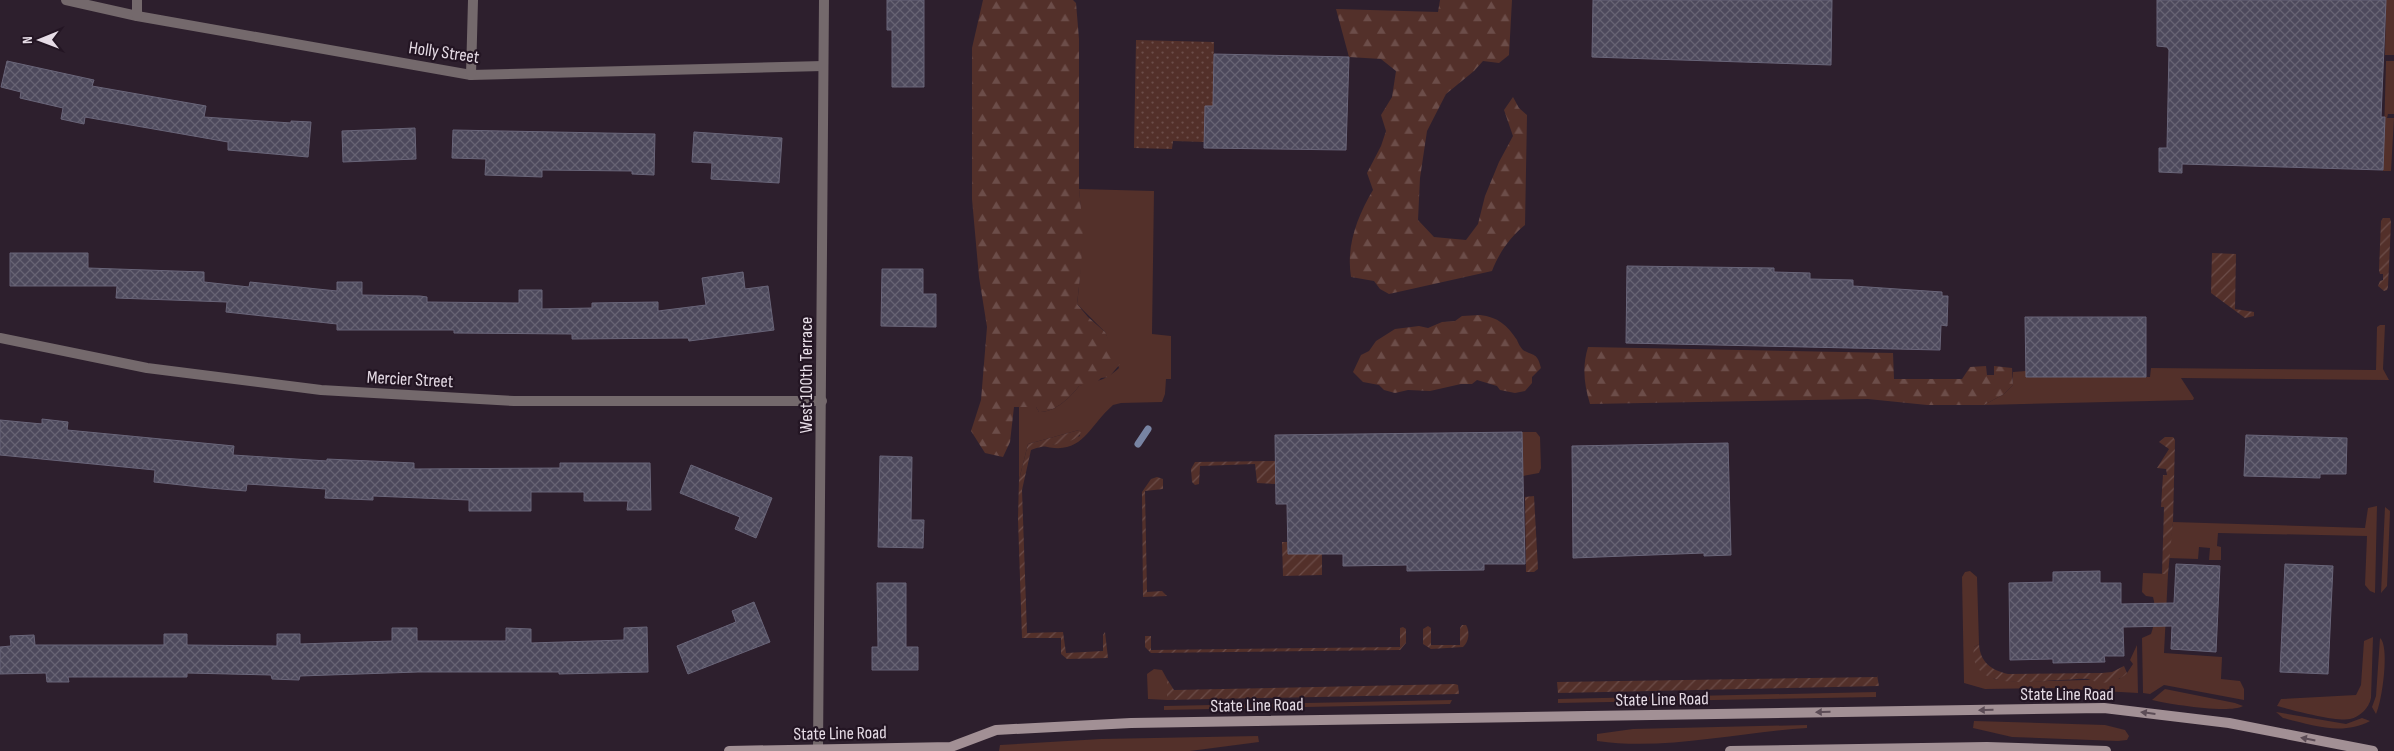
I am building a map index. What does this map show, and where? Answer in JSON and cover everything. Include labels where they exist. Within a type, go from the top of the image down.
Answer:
[{"type":"main road","name":"State Line Road","points":[[729,751],[955,749],[996,730],[1131,723],[2104,708],[2229,723],[2373,751]]},
{"type":"main road","points":[[1730,751],[1987,747],[2106,751]]},
{"type":"street","name":"Holly Street","points":[[66,0],[137,16],[471,74],[823,66]]},
{"type":"street","points":[[137,0],[137,16]]},
{"type":"street","points":[[471,74],[473,0]]},
{"type":"street","name":"West 100th Terrace","points":[[818,750],[824,0]]},
{"type":"street","name":"Mercier Street","points":[[0,338],[147,368],[321,390],[514,401],[822,401]]},
{"type":"green space","points":[[983,0],[1073,0],[1076,3],[1079,39],[1079,189],[1083,228],[1077,304],[1105,332],[1120,364],[1109,377],[1101,378],[1096,383],[1079,386],[1067,399],[1050,410],[1039,412],[1036,407],[1014,407],[1010,442],[1003,457],[985,453],[971,431],[981,400],[987,327],[979,277],[972,199],[972,48]]},
{"type":"green space","points":[[1440,0],[1512,0],[1509,55],[1499,63],[1483,61],[1446,94],[1427,131],[1420,178],[1418,220],[1434,237],[1466,240],[1478,224],[1485,196],[1499,162],[1513,136],[1504,110],[1513,97],[1519,108],[1527,115],[1525,225],[1506,246],[1492,271],[1389,294],[1380,289],[1374,281],[1351,277],[1350,254],[1354,232],[1373,190],[1367,173],[1381,146],[1386,131],[1381,115],[1392,97],[1396,71],[1381,59],[1349,57],[1336,9],[1438,12]]},
{"type":"green space","points":[[2386,0],[2394,0],[2394,55],[2385,55]]},
{"type":"green space","points":[[1136,40],[1214,42],[1213,106],[1205,106],[1204,142],[1173,141],[1172,149],[1134,148]]},
{"type":"green space","points":[[2386,61],[2394,61],[2394,114],[2388,114],[2387,118],[2394,118],[2391,171],[2383,171]]},
{"type":"green space","points":[[1079,189],[1154,191],[1152,334],[1171,336],[1171,379],[1166,379],[1165,394],[1162,402],[1121,403],[1113,405],[1090,431],[1075,444],[1054,448],[1040,445],[1052,445],[1080,436],[1079,430],[1028,444],[1019,480],[1019,407],[1036,407],[1039,412],[1045,412],[1067,399],[1079,386],[1100,380],[1114,373],[1119,368],[1105,332],[1077,304],[1081,247]]},
{"type":"green space","points":[[2383,218],[2390,218],[2391,222],[2388,287],[2384,291],[2378,286],[2380,281],[2383,280],[2383,274],[2380,274],[2379,270],[2381,221]]},
{"type":"green space","points":[[2212,253],[2236,254],[2235,309],[2254,312],[2254,316],[2245,318],[2211,293]]},
{"type":"green space","points":[[1480,315],[1497,320],[1506,326],[1520,347],[1538,359],[1541,368],[1532,377],[1532,383],[1525,391],[1515,393],[1500,390],[1497,386],[1477,380],[1472,384],[1461,384],[1430,391],[1408,390],[1395,393],[1384,390],[1379,385],[1363,382],[1353,372],[1361,355],[1369,351],[1376,341],[1395,329],[1419,326],[1428,328],[1442,322],[1455,321],[1462,316]]},
{"type":"green space","points":[[2385,325],[2383,369],[2389,380],[2181,378],[2194,398],[2193,400],[1984,405],[2004,394],[2013,385],[2013,372],[2026,371],[2026,377],[2150,377],[2151,368],[2376,370],[2377,327]]},
{"type":"green space","points":[[1588,347],[1893,353],[1894,379],[1962,379],[1970,367],[1986,366],[1987,375],[1994,375],[1994,366],[2012,368],[2013,385],[2004,394],[1984,405],[1927,405],[1868,399],[1590,404],[1584,376]]},
{"type":"green space","points":[[1079,430],[1081,433],[1072,440],[1031,450],[1022,490],[1027,633],[1063,632],[1066,653],[1103,651],[1103,635],[1105,632],[1108,658],[1067,659],[1061,654],[1061,638],[1022,638],[1018,519],[1019,480],[1028,444]]},
{"type":"green space","points":[[1522,432],[1536,432],[1540,437],[1541,468],[1539,473],[1523,476]]},
{"type":"green space","points":[[2165,437],[2173,437],[2175,440],[2173,522],[2168,574],[2162,574],[2164,507],[2161,507],[2163,475],[2167,475],[2166,469],[2157,468],[2169,449],[2159,442]]},
{"type":"green space","points":[[1275,461],[1275,484],[1257,483],[1255,464],[1200,466],[1199,484],[1195,485],[1192,482],[1191,469],[1195,462]]},
{"type":"green space","points":[[1157,477],[1163,479],[1163,489],[1145,491],[1147,592],[1162,591],[1167,596],[1143,597],[1142,492],[1151,479]]},
{"type":"green space","points":[[1534,496],[1538,569],[1534,572],[1526,572],[1525,497]]},
{"type":"green space","points":[[2377,506],[2375,593],[2370,591],[2365,585],[2367,536],[2218,533],[2217,546],[2221,547],[2221,560],[2209,560],[2210,548],[2199,547],[2198,559],[2168,558],[2173,522],[2365,528],[2368,508]]},
{"type":"green space","points":[[2385,507],[2390,511],[2387,586],[2381,593]]},
{"type":"green space","points":[[1282,542],[1287,542],[1288,554],[1322,554],[1322,575],[1283,576]]},
{"type":"green space","points":[[1970,571],[1977,577],[1979,644],[1974,647],[1994,679],[2018,682],[2119,679],[2127,673],[2133,664],[2130,660],[2137,645],[2138,693],[2049,688],[1985,689],[1964,683],[1962,577],[1965,572]]},
{"type":"green space","points":[[2143,573],[2168,574],[2164,653],[2222,657],[2221,679],[2240,681],[2244,689],[2244,700],[2164,685],[2150,694],[2143,693],[2142,638],[2151,634],[2155,610],[2153,597],[2146,596],[2142,592]]},
{"type":"green space","points":[[1462,625],[1466,625],[1468,633],[1467,642],[1463,647],[1431,649],[1423,644],[1423,629],[1428,626],[1431,628],[1431,645],[1460,645],[1460,628]]},
{"type":"green space","points":[[1400,628],[1406,629],[1406,643],[1400,650],[1151,653],[1145,647],[1145,636],[1151,636],[1151,650],[1400,647]]},
{"type":"green space","points":[[2373,637],[2371,698],[2366,709],[2361,714],[2350,719],[2335,719],[2277,706],[2281,699],[2356,695],[2361,685],[2364,641]]},
{"type":"green space","points":[[2380,638],[2383,643],[2385,662],[2383,687],[2376,714],[2372,707],[2376,696]]},
{"type":"green space","points":[[1979,644],[1982,656],[1987,664],[1996,670],[2008,674],[2102,673],[2112,672],[2124,666],[2127,673],[2118,679],[2103,683],[2089,679],[2035,682],[2005,681],[1992,678],[1981,672],[1975,662],[1974,647]]},
{"type":"green space","points":[[1154,669],[1162,670],[1167,679],[1167,700],[1148,699],[1147,674]]},
{"type":"green space","points":[[1877,675],[1879,686],[1558,693],[1557,682],[1877,677]]},
{"type":"green space","points":[[1167,679],[1174,690],[1455,684],[1458,685],[1459,694],[1167,700]]},
{"type":"green space","points":[[2165,689],[2243,706],[2213,709],[2152,700]]},
{"type":"green space","points":[[1876,692],[1876,697],[1558,703],[1558,699]]},
{"type":"green space","points":[[1452,700],[1450,704],[1164,710],[1164,706]]},
{"type":"green space","points":[[2276,712],[2346,724],[2362,718],[2370,721],[2349,728],[2327,728],[2283,718]]},
{"type":"green space","points":[[1974,721],[2105,725],[2125,730],[2129,736],[2127,740],[2118,741],[2012,737],[1973,728]]},
{"type":"green space","points":[[1807,725],[1807,728],[1702,740],[1649,744],[1597,741],[1597,734],[1633,729]]},
{"type":"green space","points":[[1258,736],[1259,742],[1190,751],[999,751],[1000,745],[1101,739]]},
{"type":"building","points":[[887,0],[924,0],[924,87],[892,87],[892,30],[887,30]]},
{"type":"building","points":[[1593,0],[1832,0],[1831,65],[1592,57]]},
{"type":"building","points":[[2157,0],[2386,0],[2381,117],[2385,117],[2383,170],[2182,164],[2182,173],[2159,172],[2159,148],[2167,148],[2169,50],[2167,47],[2157,46]]},
{"type":"building","points":[[1214,54],[1349,57],[1346,150],[1204,148],[1205,106],[1213,106]]},
{"type":"building","points":[[7,61],[94,80],[92,86],[206,106],[204,117],[291,123],[291,121],[311,122],[308,157],[228,150],[228,142],[85,117],[84,124],[61,119],[63,108],[20,98],[21,92],[1,87]]},
{"type":"building","points":[[415,128],[416,159],[343,162],[342,131]]},
{"type":"building","points":[[453,130],[655,134],[654,175],[632,174],[632,171],[542,170],[542,177],[485,175],[486,159],[452,158]]},
{"type":"building","points":[[694,132],[782,138],[779,183],[711,179],[712,163],[692,162]]},
{"type":"building","points":[[10,253],[88,253],[88,268],[204,272],[204,282],[249,287],[250,282],[337,291],[337,282],[362,282],[362,295],[420,296],[427,297],[427,302],[519,303],[519,290],[542,290],[542,309],[592,308],[592,303],[658,302],[658,311],[706,305],[702,278],[743,272],[745,289],[768,286],[774,330],[689,341],[688,338],[572,339],[572,334],[454,333],[454,330],[337,330],[337,324],[226,312],[227,302],[116,298],[117,286],[10,286]]},
{"type":"building","points":[[1627,266],[1774,268],[1774,272],[1810,273],[1810,279],[1853,280],[1853,286],[1942,292],[1942,296],[1948,296],[1947,326],[1941,325],[1940,350],[1626,343]]},
{"type":"building","points":[[882,269],[923,269],[923,294],[936,294],[936,327],[881,326]]},
{"type":"building","points":[[2025,317],[2146,317],[2146,377],[2026,377]]},
{"type":"building","points":[[42,419],[68,422],[67,430],[234,446],[233,455],[327,461],[327,459],[414,463],[414,469],[560,468],[560,463],[650,463],[651,510],[627,510],[628,501],[584,501],[584,492],[531,492],[531,511],[469,511],[469,500],[373,496],[373,500],[325,498],[326,489],[247,484],[246,491],[209,488],[154,482],[155,470],[0,455],[0,420],[42,424]]},
{"type":"building","points":[[1522,432],[1525,564],[1484,564],[1484,570],[1407,571],[1407,565],[1343,566],[1343,554],[1288,554],[1287,504],[1276,504],[1275,435]]},
{"type":"building","points":[[2246,435],[2347,438],[2346,474],[2320,474],[2320,478],[2244,476]]},
{"type":"building","points":[[1728,443],[1731,555],[1704,556],[1704,553],[1573,558],[1572,446]]},
{"type":"building","points":[[880,456],[912,457],[911,520],[924,520],[923,548],[878,547]]},
{"type":"building","points":[[691,465],[772,498],[756,538],[735,529],[740,517],[680,493]]},
{"type":"building","points":[[2176,564],[2220,566],[2216,652],[2171,649],[2172,626],[2123,627],[2124,656],[2104,656],[2105,662],[2053,663],[2053,659],[2010,660],[2009,583],[2053,582],[2053,572],[2100,571],[2100,583],[2121,583],[2121,604],[2174,603]]},
{"type":"building","points":[[2285,564],[2333,566],[2328,674],[2280,672]]},
{"type":"building","points":[[877,583],[906,583],[906,647],[918,647],[918,670],[872,670],[872,647],[878,647]]},
{"type":"building","points":[[754,602],[770,642],[688,674],[677,646],[736,622],[732,611]]},
{"type":"building","points":[[647,627],[648,672],[559,674],[559,672],[418,672],[300,676],[299,680],[272,679],[271,675],[187,673],[187,677],[68,677],[69,682],[47,682],[46,673],[0,674],[0,647],[11,646],[10,636],[34,635],[35,645],[164,645],[164,634],[187,634],[187,645],[277,646],[277,634],[300,634],[300,644],[392,641],[392,628],[417,628],[417,641],[506,641],[506,628],[531,629],[531,643],[624,640],[624,628]]},
{"type":"waterway","points":[[1138,444],[1148,429]]}]
